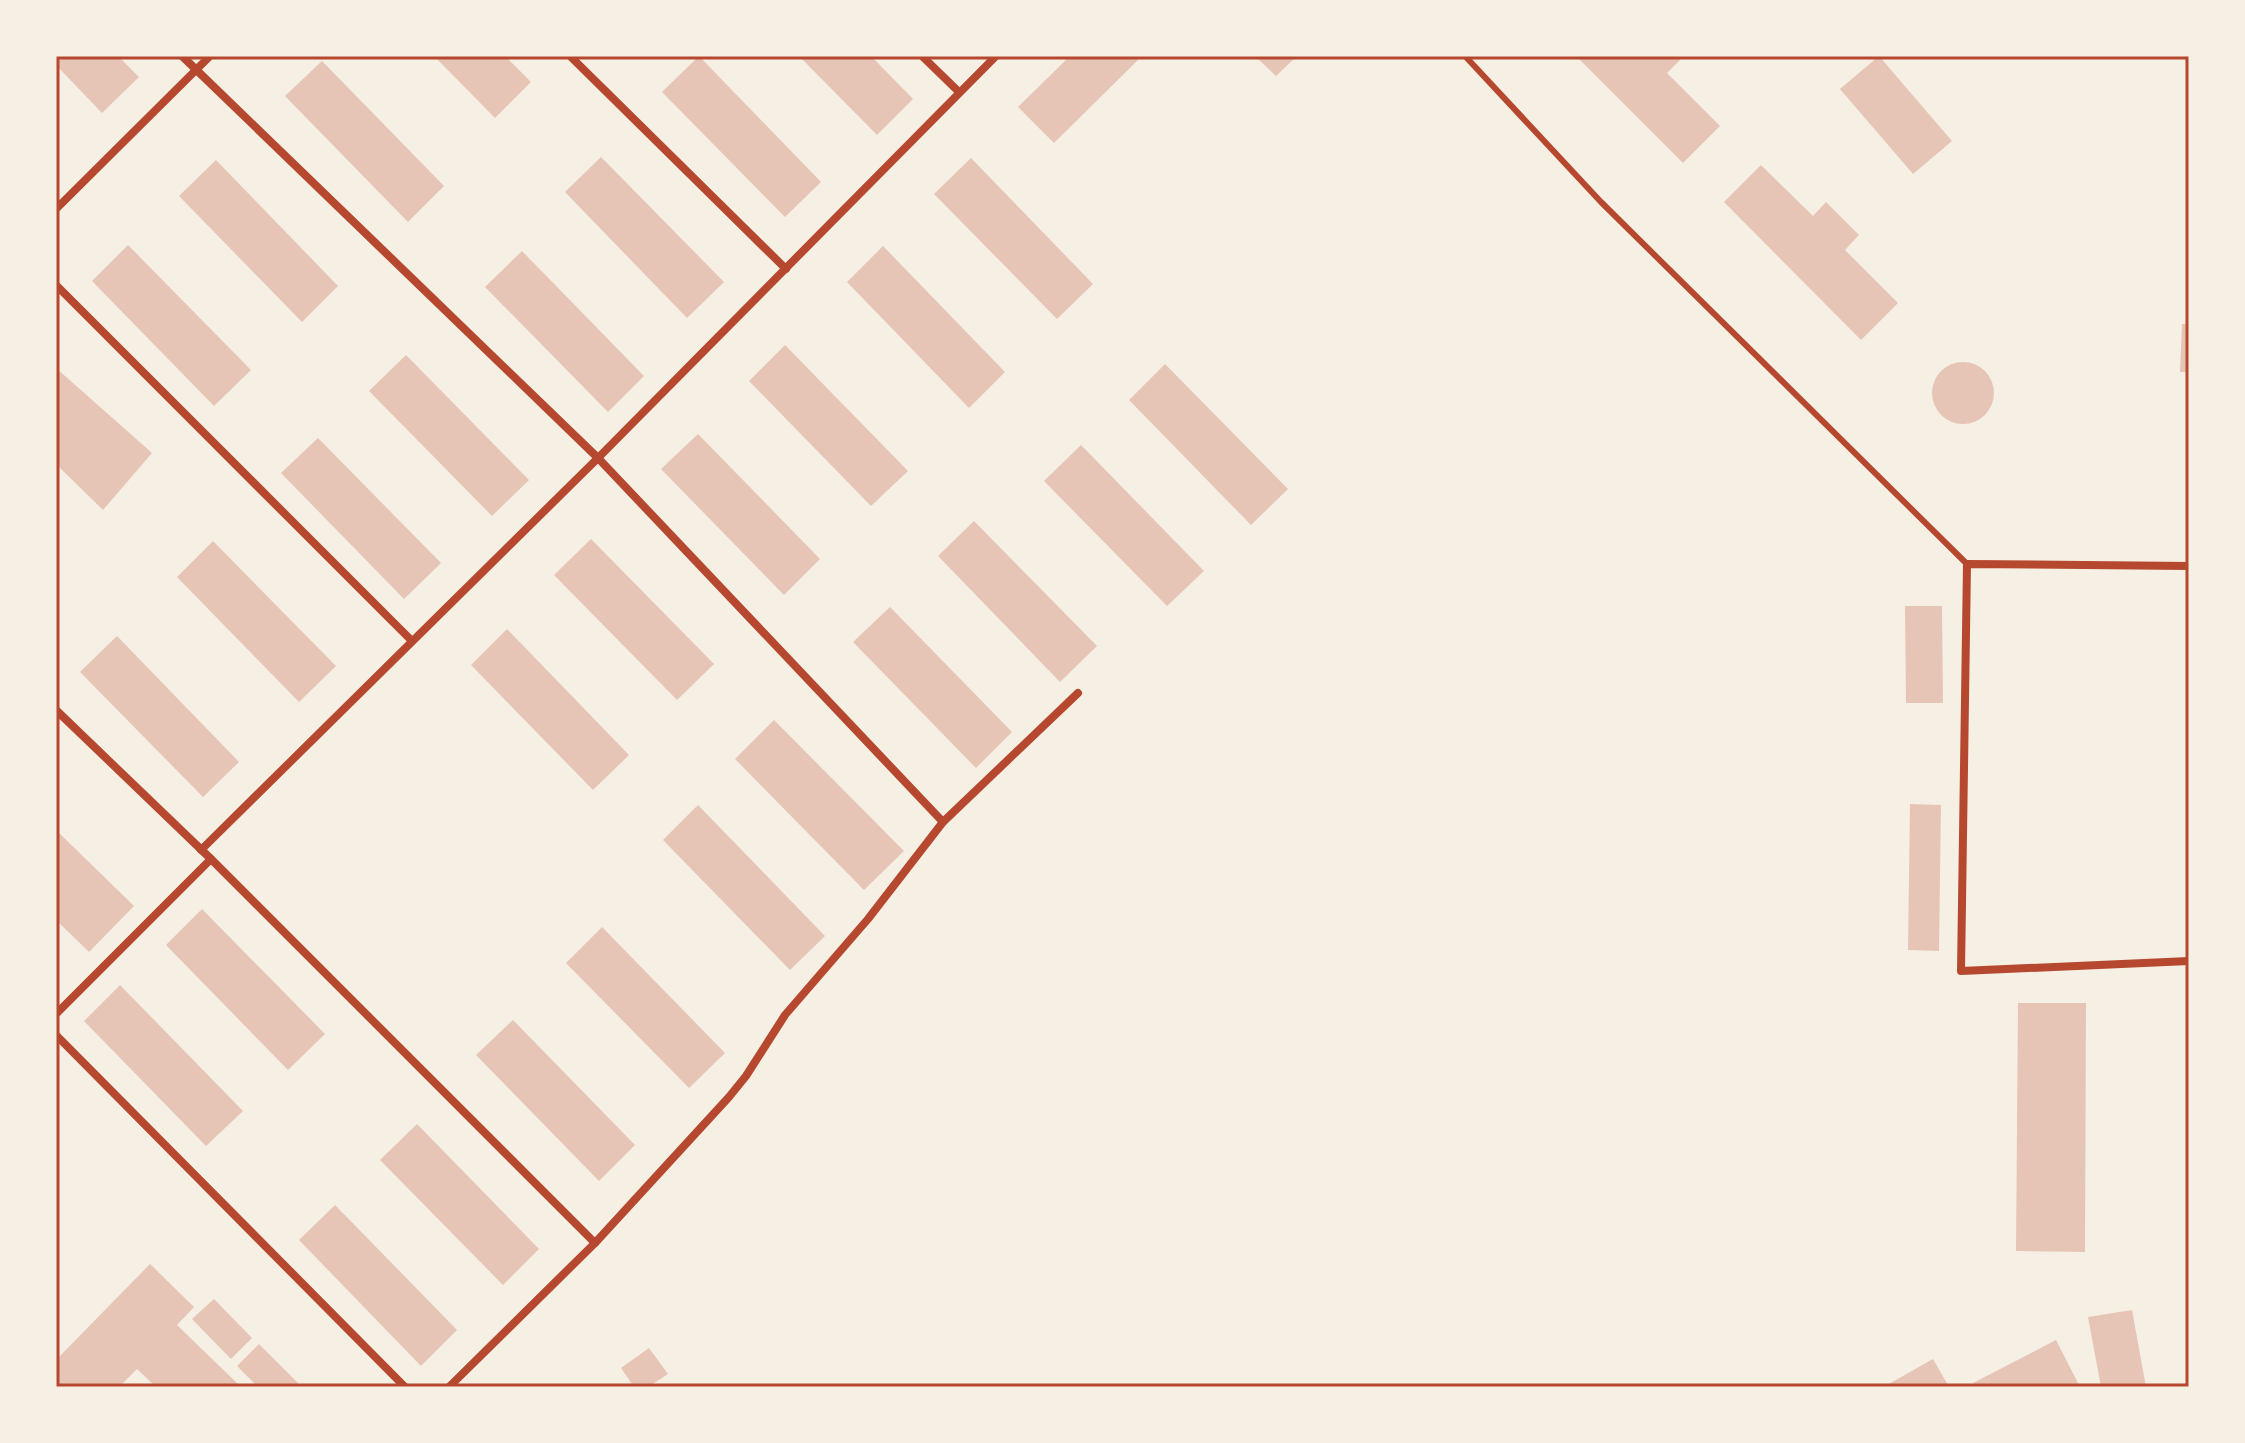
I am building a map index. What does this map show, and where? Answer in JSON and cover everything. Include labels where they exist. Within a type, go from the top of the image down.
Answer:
[{"type":"street","points":[[182,56],[598,458],[943,822]]},
{"type":"street","points":[[56,209],[210,56]]},
{"type":"street","points":[[570,56],[786,269]]},
{"type":"street","points":[[922,56],[959,92]]},
{"type":"street","points":[[201,850],[598,458],[996,56]]},
{"type":"street","points":[[56,285],[411,640]]},
{"type":"street","points":[[2189,566],[1967,564],[1961,971],[2189,961]]},
{"type":"street","points":[[449,1387],[595,1243],[729,1097],[785,1015],[868,919],[943,822],[1078,693]]},
{"type":"street","points":[[56,710],[211,859],[595,1243]]},
{"type":"street","points":[[56,1014],[211,859]]},
{"type":"street","points":[[56,1035],[405,1387]]},
{"type":"lane","points":[[1465,56],[1601,202],[1967,564]]},
{"type":"building","points":[[56,56],[118,56],[139,77],[102,113],[56,65]]},
{"type":"building","points":[[434,56],[505,56],[531,82],[495,118]]},
{"type":"building","points":[[699,56],[821,182],[785,217],[662,92]]},
{"type":"building","points":[[799,56],[871,56],[913,99],[877,135]]},
{"type":"building","points":[[1070,56],[1142,56],[1054,143],[1018,107]]},
{"type":"building","points":[[1255,56],[1297,56],[1276,76]]},
{"type":"building","points":[[1576,56],[1679,56],[1682,58],[1667,73],[1720,126],[1683,163]]},
{"type":"building","points":[[1879,56],[1952,141],[1913,174],[1840,89]]},
{"type":"building","points":[[322,61],[444,186],[408,222],[285,96]]},
{"type":"building","points":[[601,157],[724,282],[687,318],[565,192]]},
{"type":"building","points":[[971,158],[1093,284],[1057,319],[934,194]]},
{"type":"building","points":[[216,160],[338,286],[302,322],[179,196]]},
{"type":"building","points":[[1761,165],[1813,216],[1826,202],[1859,235],[1845,250],[1898,303],[1861,340],[1724,202]]},
{"type":"building","points":[[128,245],[251,370],[214,406],[92,281]]},
{"type":"building","points":[[883,246],[1005,372],[969,408],[847,282]]},
{"type":"building","points":[[522,251],[644,376],[608,412],[485,287]]},
{"type":"building","points":[[2182,324],[2189,324],[2189,372],[2180,372]]},
{"type":"building","points":[[785,345],[908,471],[871,506],[749,381]]},
{"type":"building","points":[[406,355],[529,480],[492,516],[369,391]]},
{"type":"building","points":[[1963,362],[1975,364],[1985,371],[1992,381],[1992,405],[1985,415],[1975,422],[1963,424],[1951,422],[1941,415],[1934,405],[1932,393],[1934,381],[1941,371],[1951,364]]},
{"type":"building","points":[[1165,364],[1288,489],[1251,525],[1129,400]]},
{"type":"building","points":[[56,368],[152,453],[103,510],[56,464]]},
{"type":"building","points":[[698,434],[820,559],[784,595],[661,469]]},
{"type":"building","points":[[318,438],[441,563],[404,599],[281,473]]},
{"type":"building","points":[[1081,445],[1204,571],[1167,606],[1044,481]]},
{"type":"building","points":[[974,521],[1097,646],[1060,682],[938,556]]},
{"type":"building","points":[[591,539],[714,664],[677,700],[554,575]]},
{"type":"building","points":[[213,541],[336,666],[299,702],[177,577]]},
{"type":"building","points":[[1905,606],[1942,606],[1943,703],[1906,703]]},
{"type":"building","points":[[890,607],[1012,732],[976,768],[853,642]]},
{"type":"building","points":[[507,629],[629,755],[593,790],[471,665]]},
{"type":"building","points":[[117,636],[239,762],[203,797],[80,672]]},
{"type":"building","points":[[774,720],[904,851],[864,890],[735,759]]},
{"type":"building","points":[[1910,804],[1941,805],[1939,951],[1908,950]]},
{"type":"building","points":[[698,805],[825,936],[790,970],[663,840]]},
{"type":"building","points":[[56,830],[134,906],[89,952],[56,920]]},
{"type":"building","points":[[202,909],[325,1034],[288,1070],[166,945]]},
{"type":"building","points":[[602,927],[725,1053],[689,1088],[566,963]]},
{"type":"building","points":[[120,985],[243,1111],[206,1146],[84,1021]]},
{"type":"building","points":[[2018,1003],[2086,1003],[2085,1252],[2016,1251]]},
{"type":"building","points":[[513,1020],[635,1145],[599,1181],[476,1055]]},
{"type":"building","points":[[417,1124],[539,1249],[503,1285],[380,1160]]},
{"type":"building","points":[[335,1205],[457,1330],[421,1366],[299,1240]]},
{"type":"building","points":[[150,1264],[194,1307],[177,1325],[241,1387],[156,1387],[137,1369],[119,1387],[56,1387],[56,1360]]},
{"type":"building","points":[[214,1299],[252,1338],[231,1359],[192,1319]]},
{"type":"building","points":[[2132,1310],[2146,1387],[2101,1387],[2088,1317]]},
{"type":"building","points":[[2056,1340],[2080,1387],[1975,1387],[1973,1383]]},
{"type":"building","points":[[259,1344],[298,1383],[294,1387],[258,1387],[237,1366]]},
{"type":"building","points":[[649,1348],[668,1374],[648,1387],[634,1387],[621,1368]]},
{"type":"building","points":[[1933,1359],[1949,1387],[1887,1385]]}]
